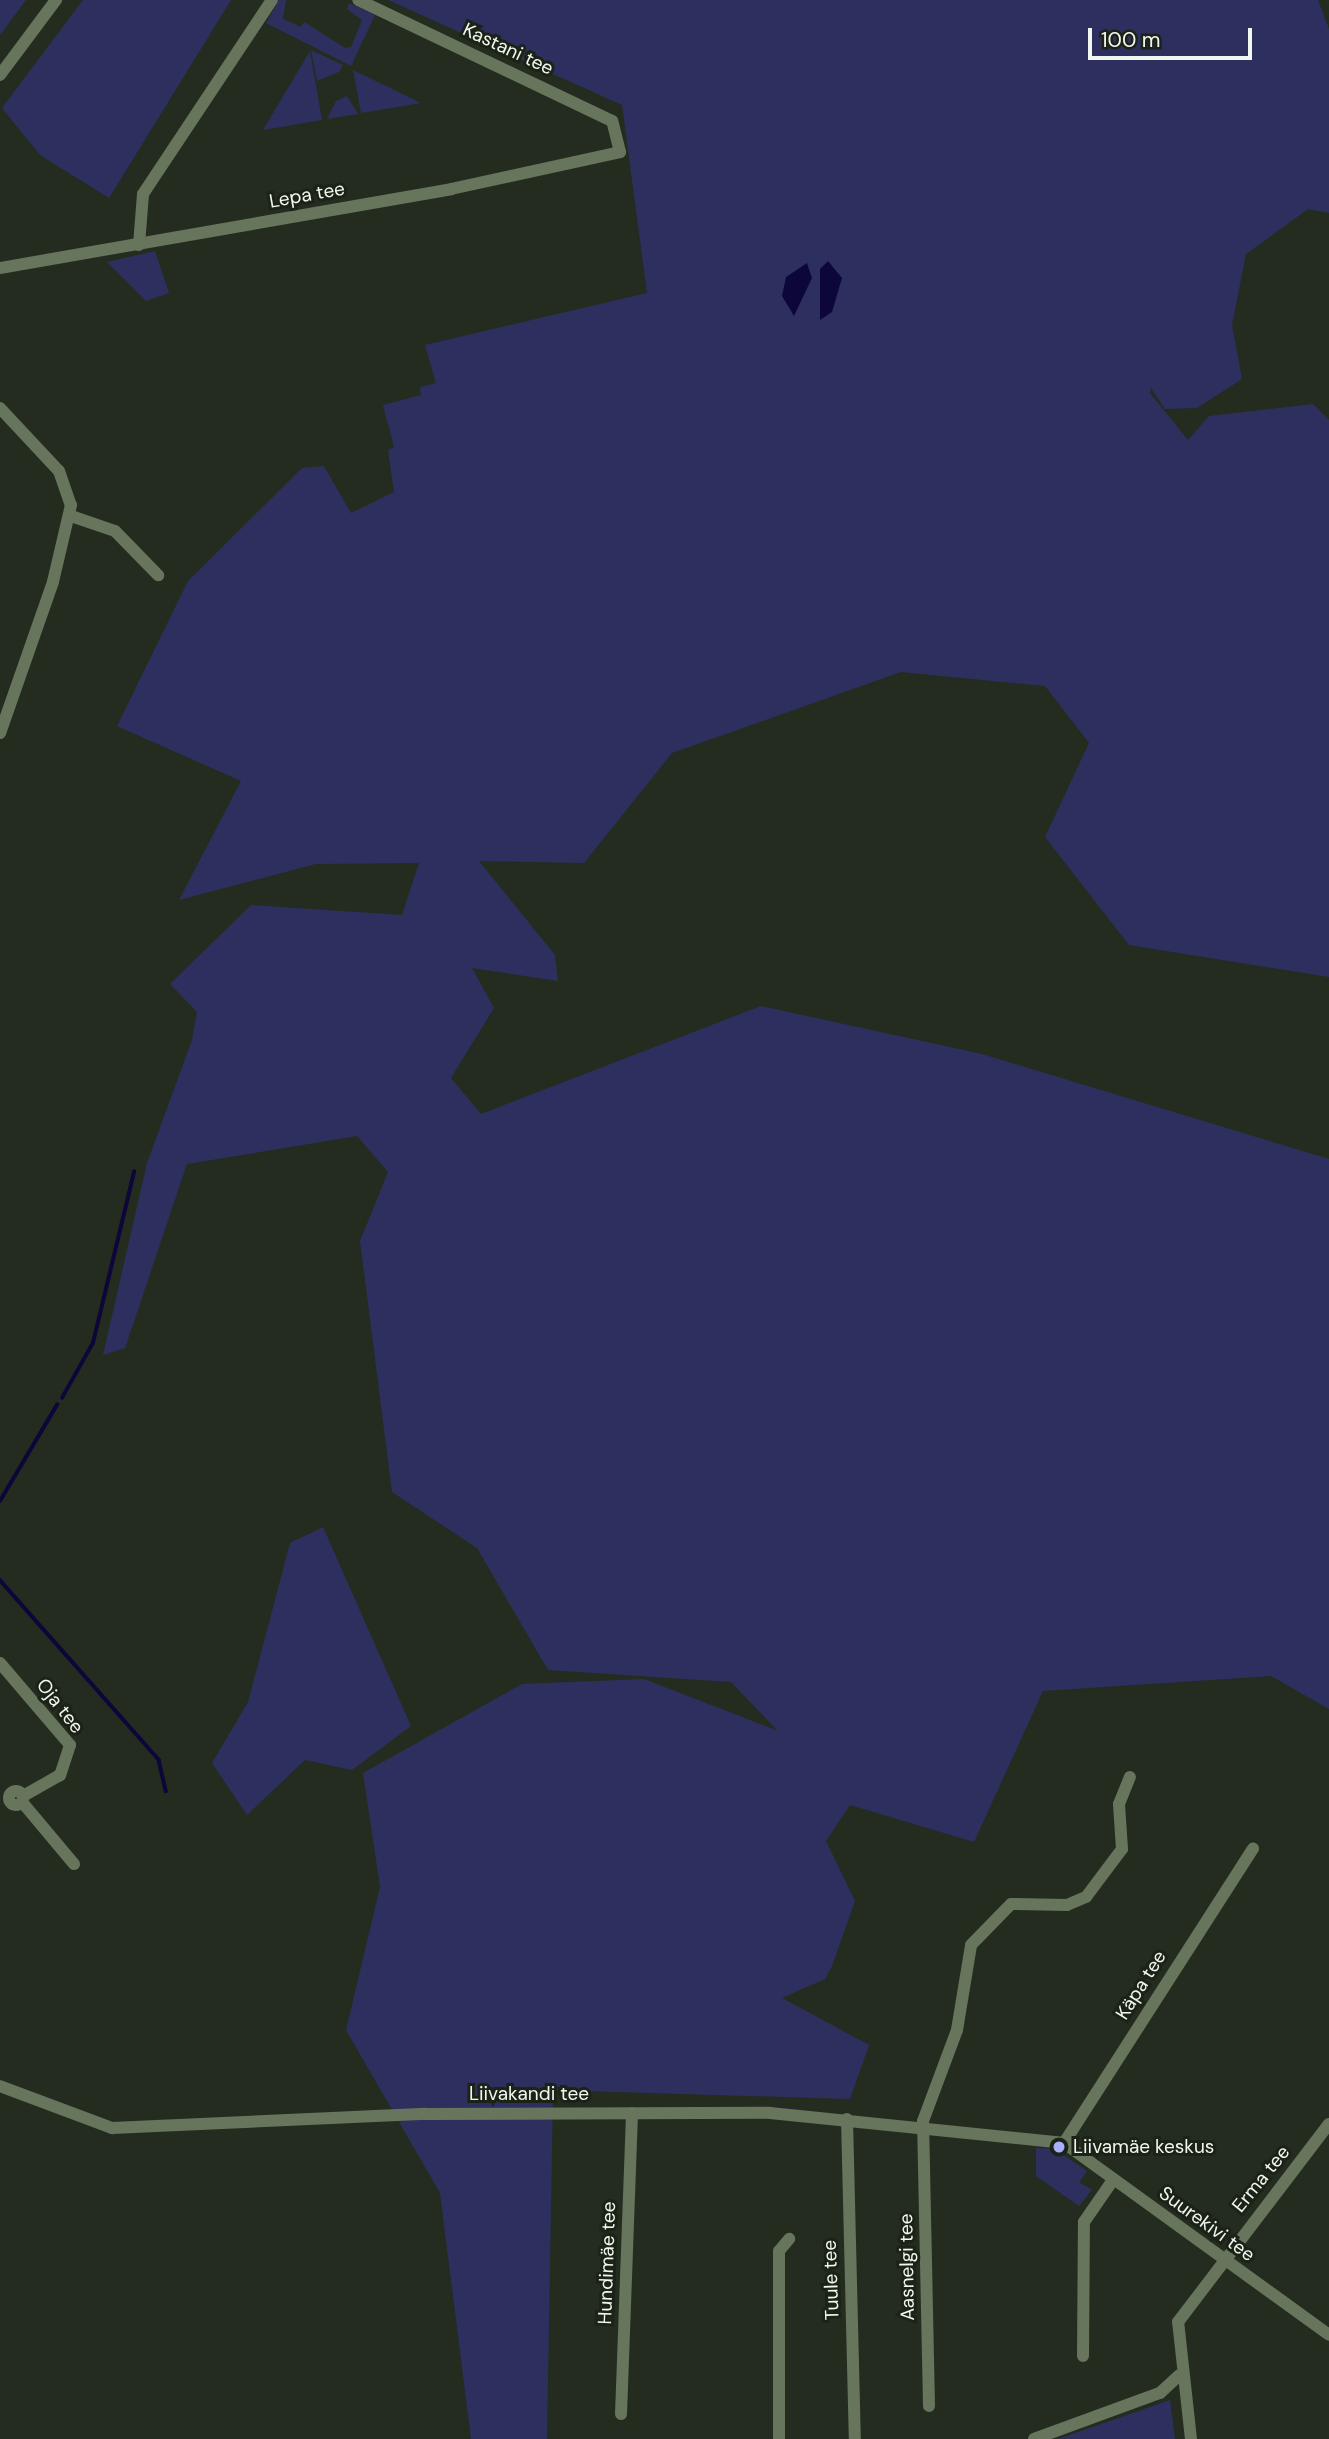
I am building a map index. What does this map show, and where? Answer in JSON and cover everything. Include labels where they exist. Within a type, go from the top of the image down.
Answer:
[{"type":"street","points":[[0,75],[56,0]]},
{"type":"street","points":[[139,245],[143,194],[272,0]]},
{"type":"street","name":"Kastani tee","points":[[358,0],[612,121],[620,152]]},
{"type":"street","name":"Lepa tee","points":[[0,268],[139,245],[620,152]]},
{"type":"street","points":[[0,408],[60,471],[71,516],[0,733]]},
{"type":"street","points":[[71,516],[115,531],[158,575]]},
{"type":"street","name":"Oja tee","points":[[0,1663],[70,1745],[60,1774],[22,1799],[74,1864]]},
{"type":"street","name":"Aasnelgi tee","points":[[929,2406],[923,2126],[937,2072],[957,2030],[979,1931],[1011,1904],[1067,1905],[1086,1897],[1122,1849],[1119,1804],[1130,1777]]},
{"type":"street","name":"Käpa tee","points":[[1064,2143],[1253,1849]]},
{"type":"street","name":"Liivakandi tee","points":[[0,2086],[112,2128],[426,2114],[632,2113],[847,2119],[1064,2143]]},
{"type":"street","name":"Hundimäe tee","points":[[621,2414],[632,2113]]},
{"type":"street","name":"Tuule tee","points":[[847,2119],[855,2439]]},
{"type":"street","name":"Erma tee","points":[[1191,2439],[1179,2375],[1178,2322],[1223,2258],[1329,2124]]},
{"type":"street","name":"Suurekivi tee","points":[[1064,2143],[1329,2335]]},
{"type":"street","points":[[1083,2356],[1083,2229],[1113,2180]]},
{"type":"street","points":[[779,2439],[779,2251],[789,2239]]},
{"type":"street","points":[[1034,2439],[1160,2393],[1179,2375]]},
{"type":"shaded area","points":[[0,0],[26,0],[0,35]]},
{"type":"shaded area","points":[[83,0],[231,0],[109,198],[40,155],[2,108]]},
{"type":"shaded area","points":[[279,0],[286,0],[283,19],[301,27],[304,22],[345,48],[351,47],[362,20],[347,9],[349,3],[375,15],[351,66],[266,23]]},
{"type":"shaded area","points":[[388,0],[1318,0],[1329,29],[1329,213],[1308,209],[1246,254],[1232,325],[1242,379],[1197,408],[1165,409],[1151,388],[1150,393],[1188,440],[1209,416],[1313,404],[1329,420],[1329,977],[1129,945],[1045,837],[1089,743],[1045,686],[901,672],[672,753],[584,863],[479,861],[555,955],[558,981],[472,968],[494,1008],[451,1078],[481,1114],[761,1006],[982,1054],[1329,1159],[1329,1709],[1271,1676],[1043,1691],[974,1842],[850,1805],[826,1841],[855,1901],[825,1979],[782,1998],[869,2045],[850,2099],[553,2090],[547,2439],[471,2439],[440,2193],[346,2030],[380,1887],[363,1773],[522,1684],[644,1679],[778,1731],[731,1682],[548,1670],[477,1548],[392,1492],[360,1241],[388,1172],[357,1136],[187,1164],[125,1348],[103,1355],[147,1163],[192,1040],[197,1012],[170,984],[251,905],[402,915],[419,863],[316,864],[179,900],[241,781],[117,726],[188,581],[302,468],[324,466],[351,513],[394,492],[388,450],[394,447],[383,405],[421,395],[420,387],[436,383],[425,345],[647,293],[622,105]]},
{"type":"shaded area","points":[[311,50],[343,65],[339,72],[317,81]]},
{"type":"shaded area","points":[[310,51],[322,120],[263,130]]},
{"type":"shaded area","points":[[353,70],[421,103],[361,113]]},
{"type":"shaded area","points":[[347,96],[358,114],[327,119],[336,101]]},
{"type":"shaded area","points":[[155,251],[169,293],[146,301],[107,262]]},
{"type":"shaded area","points":[[828,261],[842,278],[832,312],[820,320],[820,269]]},
{"type":"shaded area","points":[[807,263],[812,278],[794,316],[782,296],[786,277]]},
{"type":"shaded area","points":[[323,1527],[411,1726],[352,1770],[305,1760],[247,1815],[212,1763],[248,1702],[290,1543]]},
{"type":"shaded area","points":[[1036,2148],[1055,2149],[1087,2171],[1079,2182],[1092,2190],[1079,2206],[1036,2176]]},
{"type":"shaded area","points":[[1170,2400],[1175,2439],[1058,2439]]},
{"type":"waterway","points":[[62,1398],[93,1343],[134,1172]]},
{"type":"waterway","points":[[0,1501],[57,1405]]},
{"type":"waterway","points":[[0,1580],[159,1760],[166,1791]]},
{"type":"place","name":"Liivamäe keskus","points":[[1059,2147]]}]
